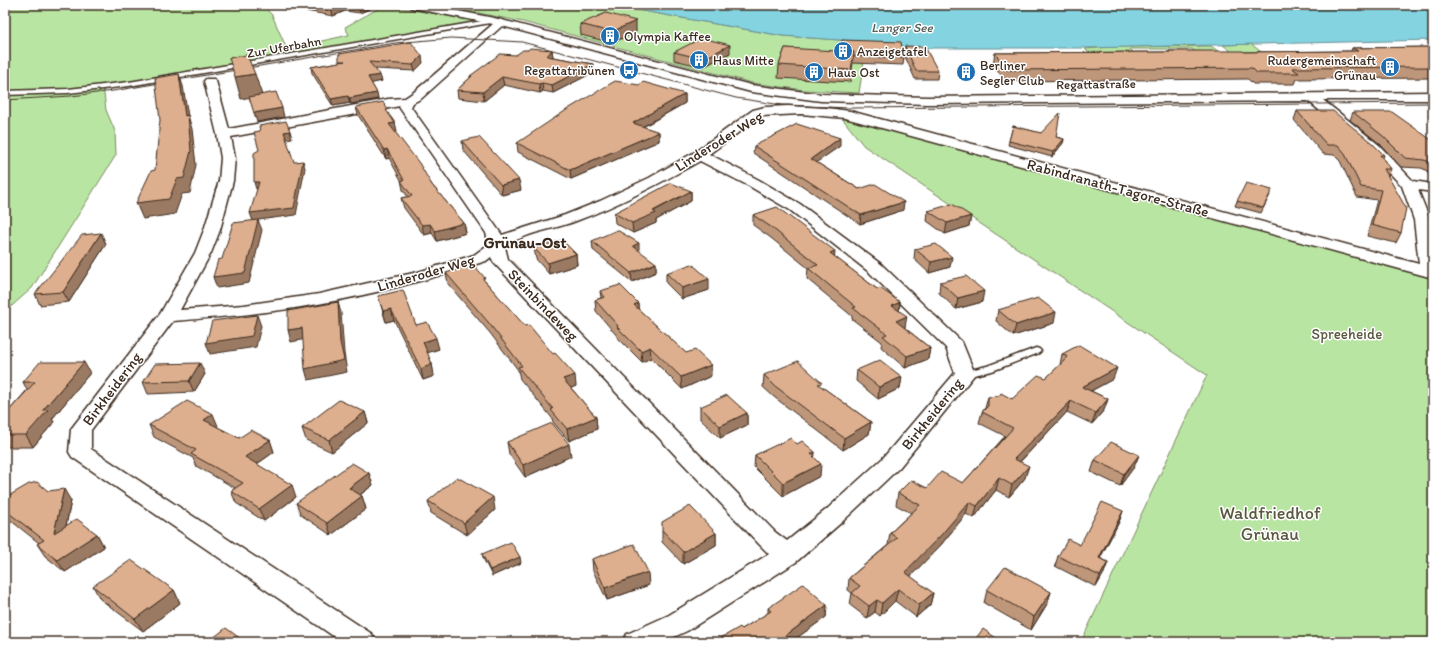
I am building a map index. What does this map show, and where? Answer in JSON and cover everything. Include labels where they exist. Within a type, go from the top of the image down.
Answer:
[{"type":"street","name":"Regattastraße","points":[[412,5],[497,22],[815,104],[918,100],[1433,96]]},
{"type":"street","points":[[224,134],[388,103],[408,101],[418,95],[497,22]]},
{"type":"street","name":"Birkheidering","points":[[210,81],[224,134],[228,158],[226,181],[218,213],[203,253],[168,316],[81,429],[80,452],[363,642]]},
{"type":"street","points":[[1311,97],[1374,148],[1409,185],[1422,220],[1430,272]]},
{"type":"street","name":"Steinbindeweg","points":[[408,101],[405,107],[494,232],[500,260],[762,532],[787,555]]},
{"type":"street","name":"Linderoder Weg","points":[[168,316],[280,305],[377,287],[422,276],[480,258],[509,237],[570,218],[606,204],[654,181],[700,154],[757,113],[765,110],[815,104]]},
{"type":"street","name":"Rabindranath-Tagore-Straße","points":[[815,104],[846,114],[1430,272]]},
{"type":"street","name":"Birkheidering","points":[[636,642],[678,623],[787,555],[835,515],[891,463],[965,374],[955,346],[879,271],[795,207],[748,179],[700,154]]},
{"type":"street","points":[[1409,185],[1433,188]]},
{"type":"lane","name":"Zur Uferbahn","points":[[5,93],[68,91],[129,84],[497,22]]},
{"type":"lane","points":[[965,374],[989,369],[1036,351]]},
{"type":"green space","points":[[5,5],[262,5],[272,15],[289,54],[103,86],[106,110],[115,131],[116,155],[32,288],[5,312]]},
{"type":"green space","points":[[385,5],[475,21],[474,22],[289,54],[299,46],[349,35],[345,27]]},
{"type":"green space","points":[[439,5],[609,5],[783,36],[854,41],[866,48],[859,93],[804,90],[752,83],[523,22]]},
{"type":"green space","points":[[1251,44],[1264,54],[1232,52],[1223,45]]},
{"type":"green space","points":[[1211,46],[1230,60],[1205,60],[1192,49],[1130,49],[1141,61],[1094,58],[1085,49],[1112,47]]},
{"type":"green space","points":[[841,117],[1433,268],[1433,642],[1081,642],[1207,375],[864,146]]},
{"type":"water","name":"Langer See","points":[[609,5],[1433,5],[1433,40],[1085,48],[909,48],[909,50],[901,50],[853,41],[783,36]]},
{"type":"building","points":[[321,5],[335,5],[331,7]]},
{"type":"building","points":[[606,13],[636,21],[611,32],[580,24]]},
{"type":"building","points":[[702,38],[730,45],[703,59],[674,52]]},
{"type":"building","points":[[842,40],[901,42],[904,58],[853,56],[854,52],[841,51]]},
{"type":"building","points":[[411,42],[422,56],[413,65],[369,62],[380,75],[368,77],[377,93],[349,98],[348,96],[331,99],[311,67],[345,61],[339,61],[339,54]]},
{"type":"building","points":[[905,46],[925,47],[938,71],[916,71]]},
{"type":"building","points":[[1433,47],[1433,67],[1292,68],[1299,73],[1257,73],[1252,68],[1007,70],[995,53],[1358,51],[1352,48]]},
{"type":"building","points":[[530,48],[552,50],[547,56],[593,64],[552,85],[502,77],[483,92],[457,90],[472,76],[470,76],[500,54],[516,55],[523,50],[528,50]]},
{"type":"building","points":[[785,48],[854,52],[851,70],[779,65]]},
{"type":"building","points":[[247,55],[255,74],[235,77],[229,58]]},
{"type":"building","points":[[179,74],[185,116],[188,115],[191,151],[184,178],[177,179],[169,199],[136,203],[151,171],[155,170],[160,120],[155,78]]},
{"type":"building","points":[[615,81],[639,85],[643,82],[685,94],[633,123],[659,132],[570,170],[517,143],[568,109]]},
{"type":"building","points":[[276,92],[282,108],[254,113],[249,97]]},
{"type":"building","points":[[383,102],[388,110],[386,110],[395,123],[389,124],[419,163],[432,185],[464,223],[435,231],[430,224],[422,225],[401,198],[412,196],[401,181],[404,180],[387,149],[384,150],[356,107]]},
{"type":"building","points":[[1297,111],[1333,111],[1372,143],[1384,155],[1380,155],[1391,169],[1384,169],[1406,208],[1401,233],[1372,225],[1381,190],[1361,187],[1344,152],[1338,145],[1327,145]]},
{"type":"building","points":[[1353,112],[1392,112],[1433,141],[1433,167],[1430,162],[1424,160],[1405,158],[1383,136]]},
{"type":"building","points":[[1060,113],[1056,137],[1064,139],[1053,152],[1009,141],[1013,126],[1041,133]]},
{"type":"building","points":[[286,121],[290,131],[284,132],[294,162],[303,161],[294,208],[250,213],[259,182],[254,182],[254,153],[259,150],[254,132],[260,131],[259,126]]},
{"type":"building","points":[[797,124],[840,138],[811,159],[859,189],[875,184],[904,202],[861,215],[754,146]]},
{"type":"building","points":[[479,137],[519,180],[501,185],[462,141]]},
{"type":"building","points":[[671,183],[691,191],[653,211],[656,213],[632,223],[614,213]]},
{"type":"building","points":[[1246,183],[1272,190],[1263,208],[1237,201]]},
{"type":"building","points":[[952,204],[971,216],[947,223],[928,211]]},
{"type":"building","points":[[777,207],[835,251],[830,253],[877,289],[880,288],[900,302],[892,306],[907,316],[896,321],[930,348],[907,356],[883,336],[887,334],[853,308],[856,307],[808,268],[818,265],[771,227],[753,215]]},
{"type":"building","points":[[258,220],[245,273],[213,277],[218,260],[222,259],[233,223]]},
{"type":"building","points":[[617,230],[639,243],[633,246],[656,263],[631,273],[592,241]]},
{"type":"building","points":[[101,233],[63,292],[35,294],[82,235]]},
{"type":"building","points":[[562,240],[576,254],[548,263],[534,248]]},
{"type":"building","points":[[936,244],[952,257],[931,262],[915,249]]},
{"type":"building","points":[[473,264],[485,278],[483,279],[525,326],[529,325],[553,354],[555,353],[575,375],[563,379],[596,417],[567,429],[551,410],[553,409],[518,367],[522,366],[488,322],[446,273]]},
{"type":"building","points":[[692,264],[709,279],[682,288],[666,273]]},
{"type":"building","points":[[966,276],[984,291],[958,298],[940,282]]},
{"type":"building","points":[[620,285],[638,303],[634,305],[686,353],[695,350],[711,365],[681,377],[650,347],[641,351],[617,327],[618,326],[595,300],[605,297],[600,291]]},
{"type":"building","points":[[403,290],[416,325],[427,322],[436,338],[423,342],[432,364],[421,369],[391,309],[383,311],[378,296]]},
{"type":"building","points":[[1038,298],[1056,312],[1016,325],[998,310]]},
{"type":"building","points":[[338,302],[340,342],[344,360],[305,369],[302,328],[288,330],[288,311]]},
{"type":"building","points":[[257,315],[252,336],[206,343],[212,321]]},
{"type":"building","points":[[1079,345],[1117,368],[1082,387],[1108,399],[1096,413],[1071,401],[1014,459],[1029,466],[1012,485],[999,478],[977,506],[969,502],[942,534],[905,572],[933,593],[919,605],[898,589],[882,603],[877,600],[869,606],[852,593],[860,586],[849,578],[897,538],[890,533],[920,505],[898,493],[911,480],[927,488],[941,472],[963,483],[1013,428],[982,412],[988,406],[988,397],[999,396],[1001,393],[1012,399],[1038,375],[1046,378],[1068,357],[1062,354]]},
{"type":"building","points":[[880,360],[902,377],[879,387],[857,370]]},
{"type":"building","points":[[798,361],[822,383],[818,384],[871,422],[844,438],[775,386],[764,375]]},
{"type":"building","points":[[40,362],[84,362],[43,410],[48,410],[26,435],[5,435],[5,415],[35,382],[23,382]]},
{"type":"building","points":[[200,363],[189,381],[143,382],[155,364]]},
{"type":"building","points":[[727,395],[747,413],[720,426],[700,407]]},
{"type":"building","points":[[339,400],[365,412],[329,440],[302,428]]},
{"type":"building","points":[[187,401],[213,414],[204,420],[239,438],[251,430],[270,440],[245,457],[292,485],[259,509],[231,491],[243,483],[191,454],[196,450],[149,425]]},
{"type":"building","points":[[552,423],[569,444],[523,465],[507,442]]},
{"type":"building","points":[[791,438],[797,444],[802,441],[815,452],[811,454],[821,464],[783,483],[755,455]]},
{"type":"building","points":[[1111,442],[1139,455],[1124,474],[1095,460]]},
{"type":"building","points":[[352,463],[369,473],[349,488],[362,496],[327,523],[296,503]]},
{"type":"building","points":[[457,477],[493,497],[464,523],[428,501]]},
{"type":"building","points":[[37,482],[48,491],[64,489],[54,533],[77,519],[97,534],[57,560],[37,544],[44,540],[5,510],[5,498],[29,484]]},
{"type":"building","points":[[1102,502],[1123,511],[1099,558],[1108,562],[1100,576],[1058,556],[1068,539],[1080,545]]},
{"type":"building","points":[[690,506],[716,533],[683,552],[662,530],[662,522]]},
{"type":"building","points":[[511,542],[520,557],[490,570],[482,554]]},
{"type":"building","points":[[634,544],[648,572],[605,588],[592,559]]},
{"type":"building","points":[[131,560],[174,590],[135,619],[93,586]]},
{"type":"building","points":[[1005,567],[1051,592],[1034,617],[987,590]]},
{"type":"building","points":[[803,584],[827,605],[785,636],[786,637],[778,642],[714,642],[740,627],[742,629],[771,611],[768,608]]},
{"type":"building","points":[[226,628],[245,642],[208,642]]},
{"type":"building","points":[[983,629],[1002,642],[973,642]]},
{"type":"tram line","points":[[5,100],[71,96],[113,91],[395,43],[451,38],[522,42],[736,98],[782,105],[849,108],[1433,103]]},
{"type":"place","name":"Olympia Kaffee","points":[[610,36]]},
{"type":"place","name":"Anzeigetafel","points":[[843,51]]},
{"type":"place","name":"Haus Mitte","points":[[699,60]]},
{"type":"place","name":"Rudergemeinschaft Grünau","points":[[1390,67]]},
{"type":"place","name":"Regattatribünen","points":[[629,70]]},
{"type":"place","name":"Haus Ost","points":[[814,72]]},
{"type":"place","name":"Berliner Segler Club","points":[[966,72]]},
{"type":"district","name":"Grünau-Ost","points":[[525,242]]},
{"type":"park label","name":"Spreeheide","points":[[1347,334]]},
{"type":"park label","name":"Waldfriedhof Grünau","points":[[1270,523]]}]
